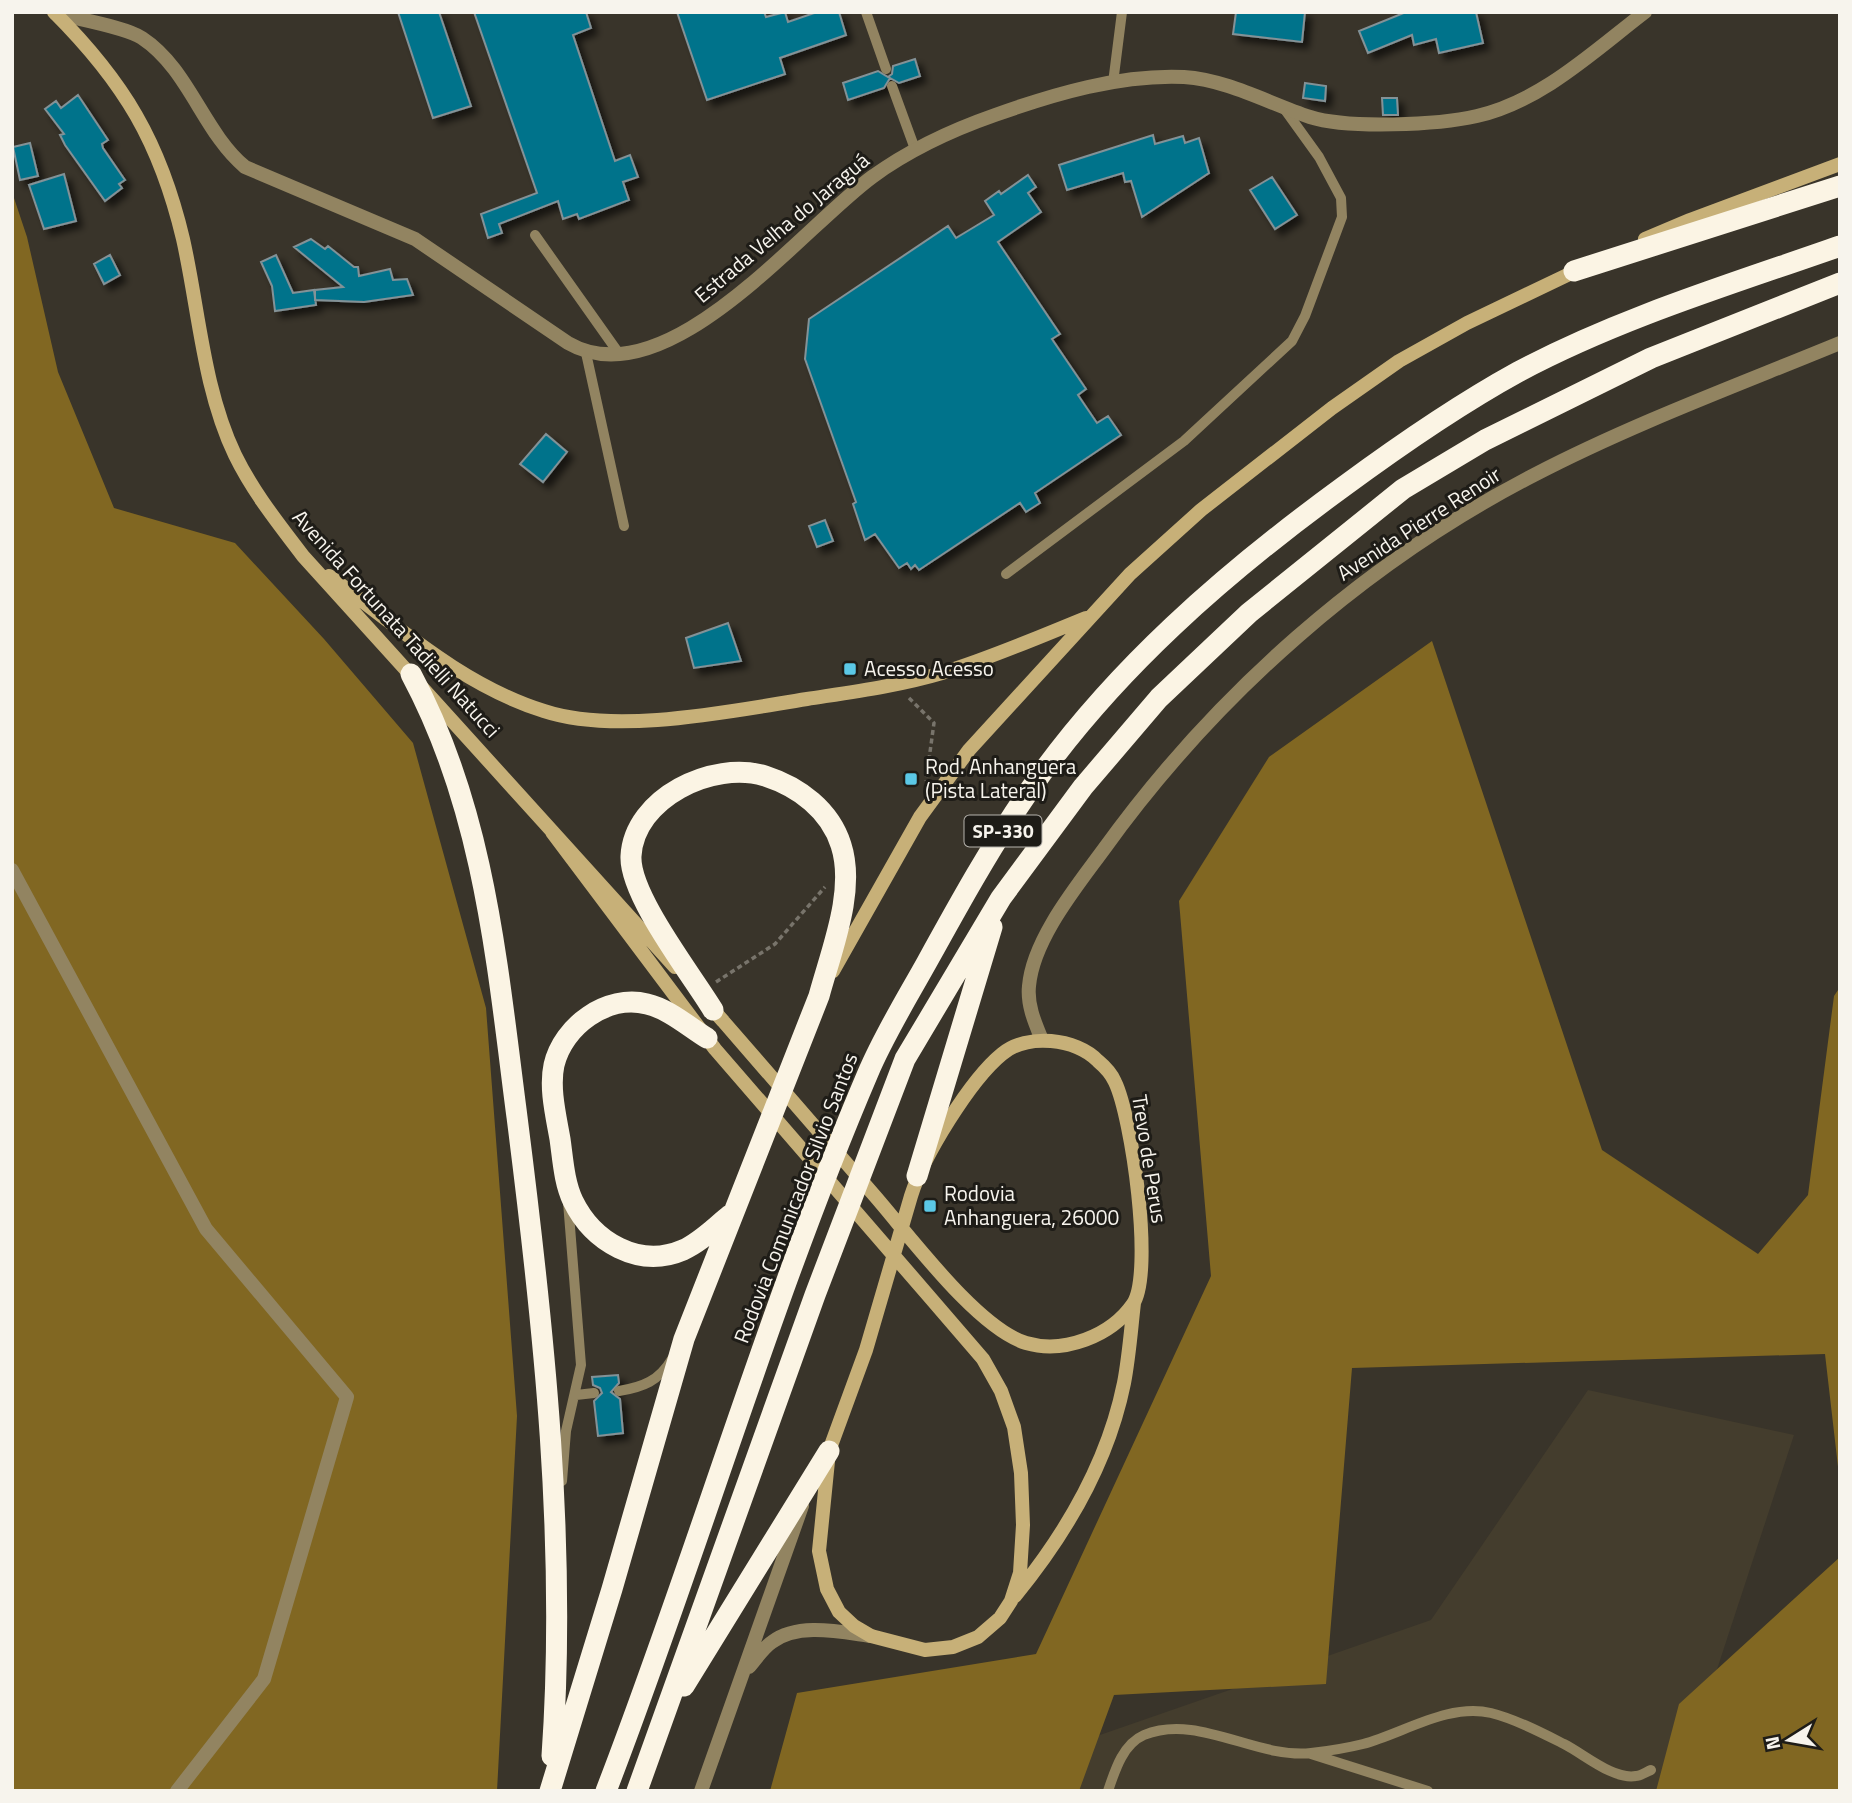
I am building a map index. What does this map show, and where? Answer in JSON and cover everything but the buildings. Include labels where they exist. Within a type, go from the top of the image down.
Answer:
[{"type":"highway","points":[[1574,271],[1840,187]]},
{"type":"highway","name":"Rodovia Comunicador Silvio Santos","points":[[606,1791],[643,1696],[790,1274],[869,1069],[970,884],[1030,790],[1086,717],[1136,662],[1217,584],[1292,524],[1436,419],[1522,370],[1596,336],[1840,246]]},
{"type":"highway","name":"SP-330","points":[[637,1791],[905,1059],[1001,898],[1083,787],[1158,698],[1249,613],[1403,489],[1485,440],[1651,358],[1840,284]]},
{"type":"highway","points":[[411,674],[446,747],[472,831],[488,899],[538,1284],[556,1555],[557,1686],[550,1791]]},
{"type":"highway","points":[[550,1791],[684,1339],[819,996],[843,896],[844,864],[841,845],[832,824],[815,803],[763,775],[731,775],[696,781],[670,792],[646,815],[636,831],[631,858],[635,879],[652,914],[718,1015]]},
{"type":"highway","points":[[917,1176],[1001,898]]},
{"type":"highway","points":[[711,1044],[662,1009],[646,1003],[608,1006],[577,1025],[560,1049],[554,1066],[554,1101],[566,1182],[584,1221],[604,1240],[625,1252],[645,1256],[666,1255],[683,1250],[701,1240],[732,1213]]},
{"type":"highway","points":[[661,1723],[829,1451]]},
{"type":"main road","name":"Avenida Fortunata Tadielli Natucci","points":[[55,13],[118,83],[151,140],[183,239],[199,326],[222,419],[235,453],[261,502],[303,556],[718,1015],[950,1283],[999,1330],[1026,1343],[1051,1347],[1082,1342],[1116,1323],[1135,1302]]},
{"type":"main road","points":[[819,996],[920,817],[969,750],[1130,574],[1201,510],[1332,408],[1399,361],[1574,271],[1690,220],[1840,164]]},
{"type":"main road","points":[[303,556],[453,668],[554,713],[585,720],[631,721],[749,708],[895,683],[942,673],[1089,617]]},
{"type":"main road","name":"Avenida Fortunata Tadielli Natucci","points":[[552,832],[711,1044],[983,1359],[1001,1391],[1014,1427],[1021,1473],[1023,1525],[1020,1573],[1011,1601]]},
{"type":"main road","name":"Trevo de Perus","points":[[829,1451],[866,1350],[917,1176],[987,1070],[1003,1052],[1042,1040],[1072,1044],[1097,1059],[1115,1081],[1123,1108],[1141,1220],[1139,1282],[1124,1383],[1098,1462],[1067,1523],[1040,1566],[1011,1601]]},
{"type":"main road","points":[[829,1451],[819,1551],[827,1589],[839,1612],[871,1636],[925,1650],[953,1647],[978,1637],[1000,1618],[1011,1601]]},
{"type":"street","name":"Estrada Velha do Jaraguá","points":[[586,353],[620,355],[678,337],[720,310],[838,205],[915,149],[995,115],[1113,83],[1184,77],[1217,82],[1312,118],[1385,125],[1477,116],[1520,101],[1564,75],[1645,12]]},
{"type":"street","points":[[55,13],[140,37],[171,67],[228,153],[245,167],[415,239],[586,353]]},
{"type":"street","name":"Avenida Pierre Renoir","points":[[1042,1040],[1031,1012],[1029,987],[1035,957],[1069,898],[1130,812],[1272,658],[1370,578],[1460,518],[1534,475],[1632,430],[1840,344]]},
{"type":"street","points":[[12,870],[206,1229],[347,1397],[264,1679],[177,1791]]},
{"type":"street","points":[[701,1791],[808,1485]]},
{"type":"street","points":[[745,1671],[772,1642],[786,1634],[833,1631],[871,1636]]},
{"type":"lane","points":[[866,12],[886,69]]},
{"type":"lane","points":[[1113,83],[1122,12]]},
{"type":"lane","points":[[892,86],[915,149]]},
{"type":"lane","points":[[1006,574],[1184,441],[1292,341],[1306,316],[1342,217],[1341,198],[1320,157],[1282,106]]},
{"type":"lane","points":[[535,235],[620,355]]},
{"type":"lane","points":[[586,353],[624,526]]},
{"type":"lane","points":[[556,1555],[565,1439],[576,1395],[581,1342],[566,1182]]},
{"type":"lane","points":[[619,1391],[638,1388],[657,1378],[684,1339]]},
{"type":"lane","points":[[576,1395],[594,1393]]},
{"type":"lane","points":[[1308,1753],[1364,1743],[1434,1718],[1473,1711],[1492,1714],[1561,1743],[1617,1773],[1635,1776],[1651,1770]]},
{"type":"lane","points":[[1108,1791],[1126,1750],[1142,1736],[1158,1730],[1189,1730],[1265,1749],[1308,1753],[1428,1791]]},
{"type":"path","points":[[895,683],[934,723],[920,817]]},
{"type":"path","points":[[702,991],[775,944],[844,864]]},
{"type":"shaded area","points":[[12,192],[27,237],[58,372],[114,508],[235,543],[324,639],[413,743],[486,1008],[517,1416],[497,1791],[12,1791]]},
{"type":"shaded area","points":[[1432,641],[1602,1150],[1758,1254],[1808,1195],[1834,996],[1840,987],[1840,1484],[1825,1354],[1352,1368],[1326,1684],[1114,1695],[1079,1791],[770,1791],[797,1693],[1036,1654],[1211,1276],[1179,901],[1269,757]]},
{"type":"shaded area","points":[[1588,1390],[1794,1435],[1677,1791],[1034,1791],[1051,1752],[1431,1620]]},
{"type":"shaded area","points":[[1840,1557],[1840,1791],[1656,1791],[1679,1704]]},
{"type":"place","name":"Acesso Acesso","points":[[850,669]]},
{"type":"place","name":"Rod. Anhanguera (Pista Lateral)","points":[[911,779]]},
{"type":"place","name":"Rodovia Anhanguera, 26000","points":[[930,1206]]}]
